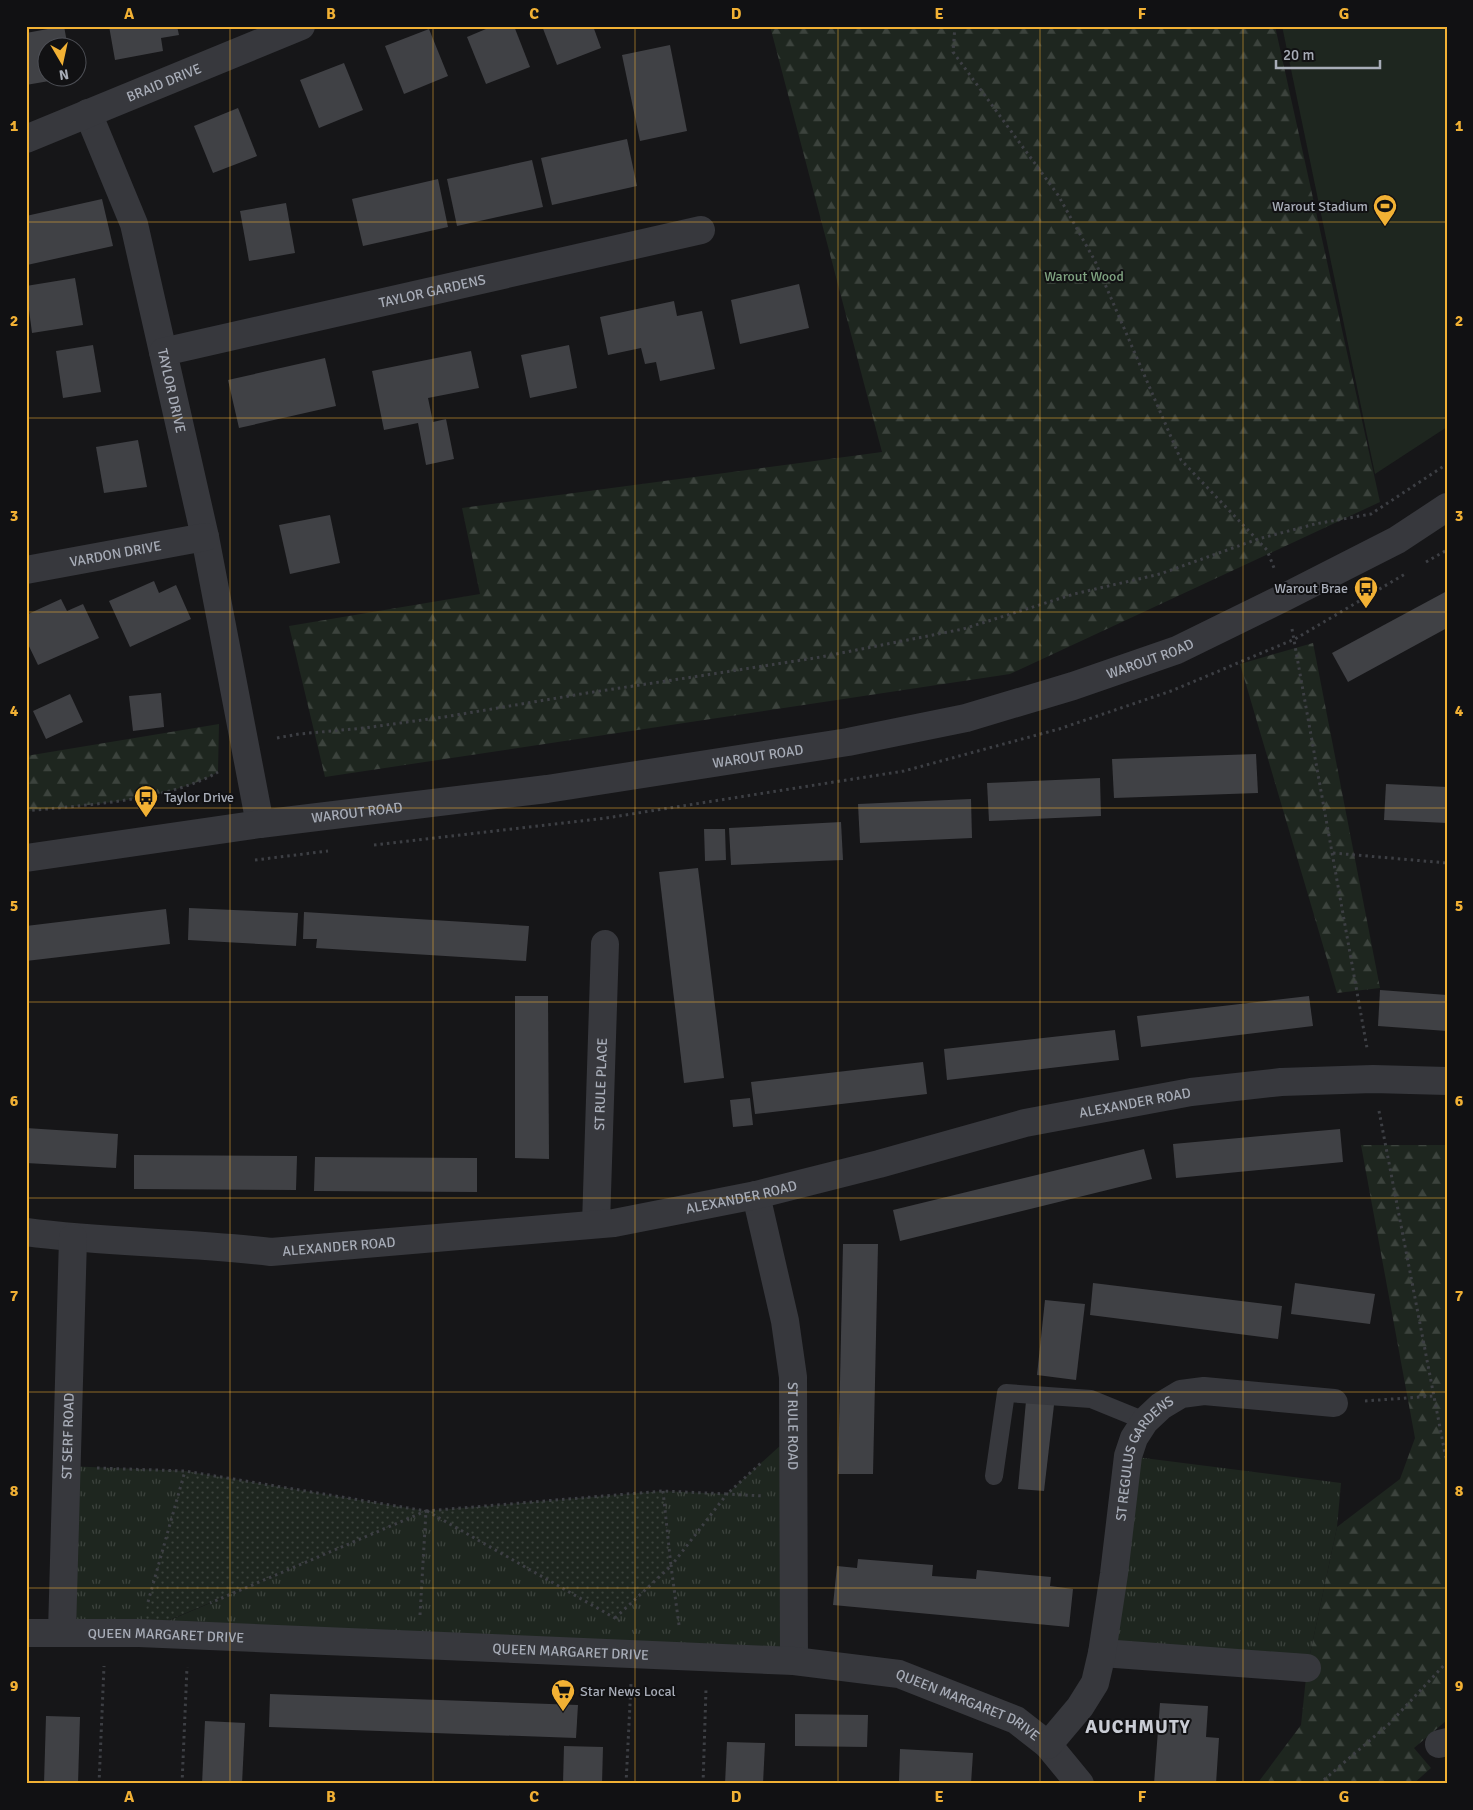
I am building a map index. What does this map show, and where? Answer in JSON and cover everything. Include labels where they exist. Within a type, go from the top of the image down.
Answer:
[{"type":"street","name":"BRAID DRIVE","points":[[26,139],[300,26]]},
{"type":"street","name":"TAYLOR DRIVE","points":[[88,113],[134,224],[205,537],[260,824]]},
{"type":"street","name":"TAYLOR GARDENS","points":[[163,352],[700,230]]},
{"type":"street","name":"WAROUT ROAD","points":[[26,858],[260,824],[547,789],[848,742],[966,718],[1073,686],[1177,650],[1397,540],[1447,507]]},
{"type":"street","name":"VARDON DRIVE","points":[[26,570],[205,537]]},
{"type":"street","name":"ST RULE PLACE","points":[[596,1224],[605,944]]},
{"type":"street","name":"ALEXANDER ROAD","points":[[26,1232],[73,1238],[235,1247],[271,1252],[614,1223],[756,1195],[1025,1124],[1191,1092],[1281,1082],[1373,1079],[1447,1081]]},
{"type":"street","name":"ST RULE ROAD","points":[[756,1195],[785,1321],[793,1377],[794,1661]]},
{"type":"street","name":"ST SERF ROAD","points":[[62,1632],[73,1238]]},
{"type":"street","name":"ST REGULUS GARDENS","points":[[1048,1745],[1080,1707],[1095,1682],[1102,1653],[1128,1456],[1134,1438],[1145,1421],[1161,1406],[1181,1394],[1204,1391],[1334,1402]]},
{"type":"street","name":"QUEEN MARGARET DRIVE","points":[[26,1633],[139,1633],[794,1661],[899,1674],[1016,1720],[1048,1745],[1080,1784]]},
{"type":"street","points":[[1102,1653],[1307,1668]]},
{"type":"lane","points":[[994,1476],[1006,1393],[1091,1399],[1145,1421]]},
{"type":"path","points":[[955,26],[953,52],[1058,195],[1096,261],[1181,460],[1267,550],[1285,597],[1295,639],[1373,1079],[1447,1464]]},
{"type":"path","points":[[26,811],[142,797],[202,781],[218,772],[244,744],[298,734],[364,728],[444,717],[587,692],[706,676],[821,657],[963,629],[1074,594],[1160,574],[1258,539],[1315,524],[1370,514],[1447,464]]},
{"type":"path","points":[[1333,853],[1447,862]]},
{"type":"path","points":[[1334,1402],[1434,1396]]},
{"type":"path","points":[[66,1466],[185,1470],[426,1510],[663,1491],[793,1498]]},
{"type":"path","points":[[139,1633],[185,1470]]},
{"type":"path","points":[[663,1491],[671,1566],[695,1658],[703,1784]]},
{"type":"path","points":[[579,1652],[671,1566],[727,1494]]},
{"type":"path","points":[[202,1606],[426,1510]]},
{"type":"path","points":[[426,1510],[623,1623]]},
{"type":"path","points":[[418,1644],[426,1510]]},
{"type":"path","points":[[99,1784],[105,1632]]},
{"type":"path","points":[[182,1784],[188,1636]]},
{"type":"path","points":[[626,1784],[633,1655]]},
{"type":"path","points":[[1319,1784],[1389,1724],[1447,1662]]},
{"type":"green space","name":"Warout Wood","points":[[770,26],[1275,26],[1380,502],[1010,674],[325,777],[289,626],[480,594],[462,508],[882,452]]},
{"type":"green space","name":"Warout Stadium","points":[[1282,26],[1447,26],[1447,427],[1375,474]]},
{"type":"green space","points":[[1313,643],[1380,988],[1337,993],[1240,664]]},
{"type":"green space","points":[[219,724],[218,772],[198,782],[151,796],[99,804],[26,811],[26,756]]},
{"type":"green space","points":[[1361,1145],[1447,1145],[1447,1720],[1414,1748],[1431,1768],[1413,1784],[1257,1784],[1301,1725],[1307,1668],[1337,1527],[1400,1479],[1415,1438]]},
{"type":"green space","points":[[793,1434],[794,1661],[62,1632],[66,1466],[185,1471],[140,1633],[426,1511],[615,1618],[671,1566],[663,1491],[727,1494]]},
{"type":"green space","points":[[1128,1456],[1341,1483],[1337,1527],[1307,1668],[1102,1653]]},
{"type":"green space","points":[[185,1471],[426,1511],[139,1633]]},
{"type":"green space","points":[[663,1491],[671,1566],[615,1618],[426,1511]]},
{"type":"building","points":[[64,26],[66,38],[38,38],[38,83],[26,85],[26,33]]},
{"type":"building","points":[[109,26],[177,26],[179,35],[161,38],[163,51],[115,60]]},
{"type":"building","points":[[493,26],[514,26],[530,67],[486,84],[467,37]]},
{"type":"building","points":[[542,26],[593,26],[601,48],[557,65]]},
{"type":"building","points":[[429,29],[448,76],[404,94],[385,46]]},
{"type":"building","points":[[670,45],[687,131],[640,141],[622,55]]},
{"type":"building","points":[[344,63],[363,110],[319,128],[300,80]]},
{"type":"building","points":[[238,108],[257,156],[213,173],[194,126]]},
{"type":"building","points":[[627,139],[637,186],[552,205],[541,158]]},
{"type":"building","points":[[532,160],[543,207],[457,226],[447,179]]},
{"type":"building","points":[[438,179],[448,227],[363,246],[352,199]]},
{"type":"building","points":[[102,199],[113,246],[27,265],[26,216]]},
{"type":"building","points":[[286,203],[295,253],[249,261],[240,211]]},
{"type":"building","points":[[75,278],[83,325],[32,333],[26,286]]},
{"type":"building","points":[[799,284],[809,328],[740,344],[731,300]]},
{"type":"building","points":[[674,301],[677,316],[702,311],[715,369],[660,381],[656,362],[645,364],[641,348],[608,355],[600,317]]},
{"type":"building","points":[[93,345],[101,392],[63,398],[56,351]]},
{"type":"building","points":[[569,345],[577,388],[530,398],[521,355]]},
{"type":"building","points":[[471,351],[479,388],[428,398],[433,422],[446,419],[454,459],[426,465],[418,423],[384,430],[372,371]]},
{"type":"building","points":[[325,358],[336,406],[239,428],[228,380]]},
{"type":"building","points":[[138,440],[147,487],[104,493],[96,447]]},
{"type":"building","points":[[330,515],[340,563],[290,574],[279,525]]},
{"type":"building","points":[[154,581],[159,593],[176,585],[191,619],[130,647],[109,601]]},
{"type":"building","points":[[1447,591],[1447,628],[1348,682],[1332,653]]},
{"type":"building","points":[[61,599],[67,611],[83,604],[99,638],[38,665],[26,640],[26,615]]},
{"type":"building","points":[[161,693],[164,727],[133,731],[129,696]]},
{"type":"building","points":[[70,694],[83,722],[46,739],[33,711]]},
{"type":"building","points":[[1256,754],[1258,793],[1114,798],[1112,759]]},
{"type":"building","points":[[1100,778],[1101,816],[989,821],[987,783]]},
{"type":"building","points":[[1386,784],[1447,787],[1447,823],[1384,820]]},
{"type":"building","points":[[971,799],[972,838],[860,843],[858,804]]},
{"type":"building","points":[[841,822],[843,860],[731,865],[729,828]]},
{"type":"building","points":[[704,829],[725,829],[726,860],[705,861]]},
{"type":"building","points":[[698,868],[724,1078],[684,1083],[659,872]]},
{"type":"building","points":[[189,908],[298,913],[296,946],[188,940]]},
{"type":"building","points":[[166,909],[170,944],[26,961],[26,926]]},
{"type":"building","points":[[304,912],[529,926],[526,961],[316,948],[317,939],[303,939]]},
{"type":"building","points":[[1380,990],[1447,995],[1447,1031],[1378,1026]]},
{"type":"building","points":[[515,996],[548,996],[549,1159],[515,1158]]},
{"type":"building","points":[[1309,996],[1313,1026],[1141,1047],[1137,1016]]},
{"type":"building","points":[[1115,1030],[1119,1060],[947,1080],[944,1049]]},
{"type":"building","points":[[923,1062],[927,1094],[755,1114],[751,1082]]},
{"type":"building","points":[[750,1098],[753,1125],[733,1127],[730,1100]]},
{"type":"building","points":[[26,1128],[118,1134],[116,1168],[26,1163]]},
{"type":"building","points":[[1340,1129],[1343,1162],[1176,1178],[1173,1144]]},
{"type":"building","points":[[1144,1149],[1152,1179],[900,1241],[893,1210]]},
{"type":"building","points":[[134,1155],[297,1156],[296,1190],[134,1189]]},
{"type":"building","points":[[315,1157],[477,1158],[477,1192],[314,1191]]},
{"type":"building","points":[[843,1244],[878,1244],[873,1474],[838,1474]]},
{"type":"building","points":[[1093,1283],[1282,1306],[1278,1339],[1090,1315]]},
{"type":"building","points":[[1295,1283],[1375,1294],[1370,1324],[1291,1314]]},
{"type":"building","points":[[1045,1300],[1085,1304],[1076,1380],[1037,1375]]},
{"type":"building","points":[[1026,1401],[1054,1405],[1044,1491],[1018,1489]]},
{"type":"building","points":[[858,1559],[933,1565],[932,1576],[976,1579],[977,1570],[1051,1577],[1050,1586],[1073,1589],[1069,1627],[833,1605],[837,1566],[857,1568]]},
{"type":"building","points":[[270,1694],[578,1705],[576,1738],[269,1727]]},
{"type":"building","points":[[1160,1703],[1208,1706],[1206,1737],[1219,1738],[1216,1784],[1154,1784]]},
{"type":"building","points":[[795,1714],[868,1715],[867,1747],[795,1746]]},
{"type":"building","points":[[46,1716],[80,1717],[78,1784],[44,1784]]},
{"type":"building","points":[[205,1721],[245,1723],[242,1784],[202,1784]]},
{"type":"building","points":[[727,1742],[765,1743],[763,1784],[725,1784]]},
{"type":"building","points":[[564,1746],[603,1747],[602,1784],[563,1784]]},
{"type":"building","points":[[900,1749],[973,1753],[971,1784],[899,1781]]},
{"type":"place","name":"Warout Stadium","points":[[1385,227]]},
{"type":"place","name":"Warout Brae","points":[[1366,609]]},
{"type":"place","name":"Taylor Drive","points":[[146,818]]},
{"type":"place","name":"Star News Local","points":[[563,1712]]},
{"type":"district","name":"AUCHMUTY","points":[[1138,1727]]}]
